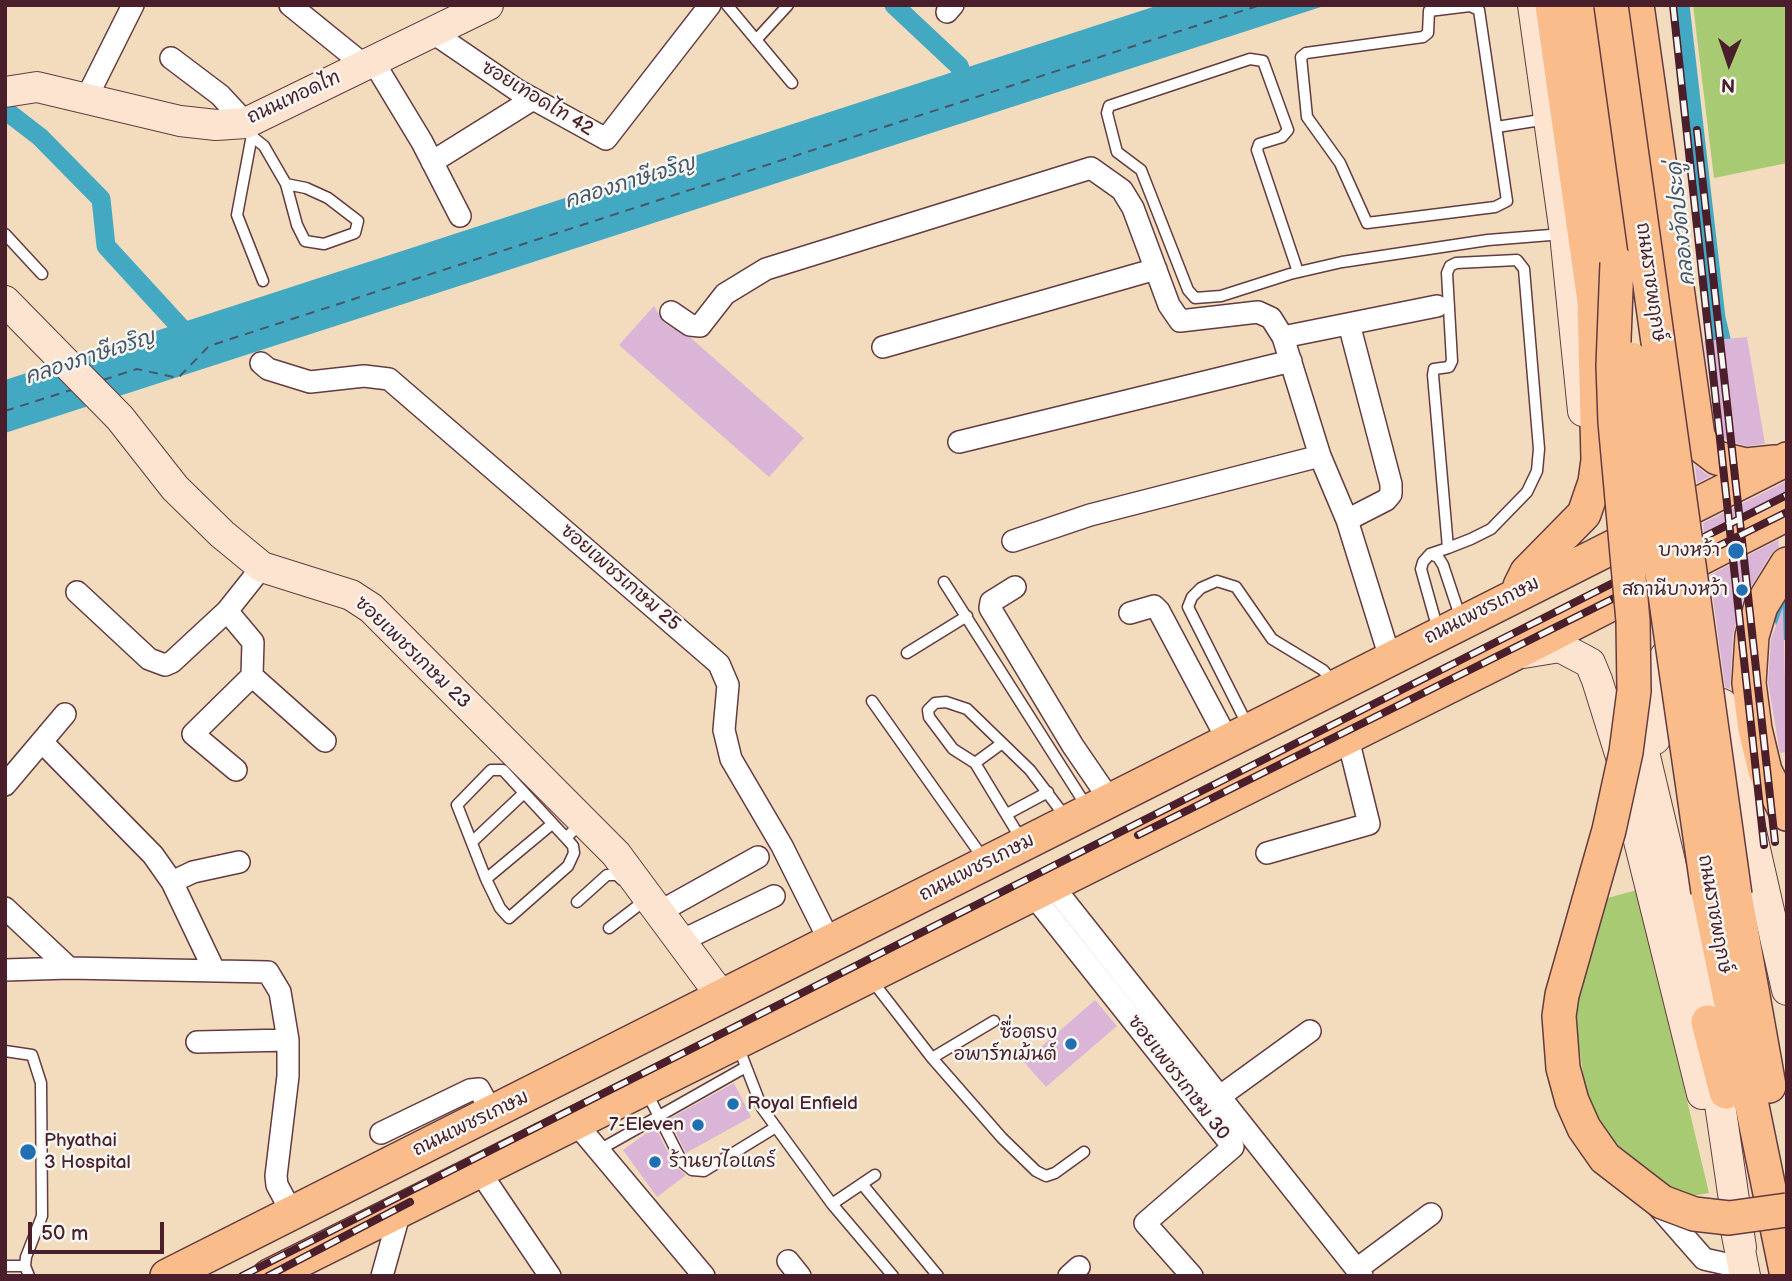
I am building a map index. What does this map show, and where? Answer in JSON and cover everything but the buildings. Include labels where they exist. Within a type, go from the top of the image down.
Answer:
[{"type":"main road","name":"ถนนเทอดไท","points":[[5,92],[37,87],[180,121],[250,130],[369,63],[488,5]]},
{"type":"main road","points":[[1533,5],[1565,234],[1584,414],[1599,442],[1623,460],[1649,460],[1659,455],[1669,435],[1655,390],[1604,5]]},
{"type":"main road","points":[[1519,592],[1527,572],[1584,514],[1595,482],[1599,442],[1594,301],[1552,5]]},
{"type":"main road","name":"ถนนราชพฤกษ์","points":[[1580,5],[1617,262],[1787,1276]]},
{"type":"main road","name":"ถนนราชพฤกษ์","points":[[1611,5],[1722,894],[1787,1168]]},
{"type":"main road","points":[[1637,5],[1698,436],[1704,448]]},
{"type":"main road","points":[[1617,262],[1613,365],[1615,422],[1633,621],[1634,691],[1626,751],[1609,830],[1562,995],[1559,1016],[1563,1068],[1576,1110],[1605,1158],[1662,1202],[1694,1214],[1729,1218],[1787,1210]]},
{"type":"main road","name":"ซอยเพชรเกษม 23","points":[[5,301],[119,418],[176,488],[257,564],[351,595],[371,608],[574,829],[616,854],[650,904],[722,997]]},
{"type":"main road","points":[[1660,410],[1682,432],[1717,458],[1746,465],[1786,460]]},
{"type":"main road","name":"ถนนเพชรเกษม","points":[[167,1276],[1519,592],[1786,460]]},
{"type":"main road","points":[[1694,505],[1649,549],[1633,574],[1623,598],[1618,642],[1708,1022],[1749,1267]]},
{"type":"main road","points":[[269,1276],[644,1087],[740,1054],[868,976],[1506,658],[1787,514]]},
{"type":"main road","points":[[1519,592],[1605,556],[1649,549],[1676,553],[1693,561]]},
{"type":"main road","points":[[1693,561],[1717,684],[1785,973]]},
{"type":"main road","points":[[1787,564],[1761,606],[1752,636],[1749,683],[1755,729],[1766,771],[1787,814]]},
{"type":"main road","points":[[1506,658],[1546,647],[1560,647],[1590,663],[1597,680],[1627,776],[1640,846],[1749,1267]]},
{"type":"main road","points":[[1662,834],[1651,690],[1654,674],[1668,652],[1682,647],[1697,651],[1707,662],[1717,684]]},
{"type":"main road","points":[[1005,854],[1042,890]]},
{"type":"street","points":[[86,99],[133,5]]},
{"type":"street","points":[[290,5],[369,63],[432,162],[460,216]]},
{"type":"street","name":"ซอยเทอดไท 42","points":[[432,32],[533,99],[601,139],[611,137],[710,5]]},
{"type":"street","points":[[171,58],[220,96],[250,130]]},
{"type":"street","points":[[432,162],[533,99]]},
{"type":"street","points":[[671,312],[691,325],[700,326],[725,294],[766,269],[1091,168],[1122,190],[1133,208],[1169,306],[1180,321],[1266,313],[1283,337],[1320,456],[1347,520],[1390,658]]},
{"type":"street","points":[[883,347],[1156,269]]},
{"type":"street","points":[[1283,337],[1437,306]]},
{"type":"street","points":[[1347,520],[1386,500],[1391,494],[1391,484],[1349,324]]},
{"type":"street","points":[[959,442],[1292,361]]},
{"type":"street","name":"ซอยเพชรเกษม 25","points":[[261,363],[268,369],[310,382],[364,376],[389,379],[719,664],[728,685],[724,730],[730,759],[782,845],[830,942]]},
{"type":"street","points":[[1013,541],[1090,516],[1320,456]]},
{"type":"street","points":[[76,592],[149,659],[165,665],[172,662],[227,611],[257,564]]},
{"type":"street","points":[[1015,587],[991,602],[990,608],[1073,746],[1089,810]]},
{"type":"street","points":[[1130,613],[1154,606],[1159,611],[1238,734]]},
{"type":"street","points":[[227,611],[253,642],[252,676],[194,733],[236,770]]},
{"type":"street","points":[[252,676],[325,741]]},
{"type":"street","points":[[5,785],[65,714]]},
{"type":"street","points":[[1267,853],[1370,829],[1347,735]]},
{"type":"street","points":[[41,742],[153,855],[172,882],[214,970]]},
{"type":"street","points":[[650,904],[758,857]]},
{"type":"street","points":[[172,882],[193,872],[239,862]]},
{"type":"street","points":[[1042,890],[1219,1097],[1360,1273],[1431,1214]]},
{"type":"street","name":"ซอยเพชรเกษม 30","points":[[1042,890],[1233,1147],[1145,1223],[1192,1276]]},
{"type":"street","points":[[1583,890],[1567,995],[1576,1090],[1621,1166],[1704,1259],[1749,1267]]},
{"type":"street","points":[[681,941],[774,896]]},
{"type":"street","points":[[5,908],[69,968]]},
{"type":"street","points":[[5,970],[69,968],[268,972],[280,992],[288,1040],[288,1076],[276,1175],[277,1185],[292,1213]]},
{"type":"street","points":[[1219,1097],[1310,1031]]},
{"type":"street","points":[[197,1042],[288,1040]]},
{"type":"street","points":[[381,1133],[470,1090],[479,1089],[492,1113]]},
{"type":"street","points":[[574,1121],[704,1276]]},
{"type":"street","points":[[478,1169],[550,1276]]},
{"type":"street","points":[[382,1276],[401,1208]]},
{"type":"lane","points":[[727,5],[792,83]]},
{"type":"lane","points":[[757,40],[789,5]]},
{"type":"lane","points":[[1476,6],[1479,10],[1497,127],[1508,198],[1506,204],[1367,223],[1340,163],[1307,117],[1301,57],[1306,53],[1423,37],[1428,33],[1431,10],[1476,6]]},
{"type":"lane","points":[[1298,272],[1257,150],[1259,144],[1282,137],[1288,130],[1263,61],[1250,59],[1109,106],[1107,113],[1117,152],[1142,170],[1191,294],[1195,298],[1209,298],[1298,272],[1488,240],[1565,234]]},
{"type":"lane","points":[[1497,127],[1550,119]]},
{"type":"lane","points":[[250,130],[264,146],[286,184],[296,225],[305,241],[324,244],[355,233],[358,221],[328,198],[306,188],[286,184]]},
{"type":"lane","points":[[250,130],[237,215],[263,281]]},
{"type":"lane","points":[[5,234],[42,274]]},
{"type":"lane","points":[[1448,548],[1433,375],[1434,369],[1448,368],[1452,361],[1447,273],[1450,266],[1456,263],[1517,260],[1524,269],[1539,449],[1537,471],[1527,492],[1502,520],[1482,535],[1448,548],[1430,554],[1421,569],[1450,627]]},
{"type":"lane","points":[[1430,554],[1438,557],[1443,565],[1450,627]]},
{"type":"lane","points":[[1238,734],[1188,607],[1192,597],[1201,588],[1217,581],[1236,587],[1261,627],[1272,639],[1324,670],[1336,685]]},
{"type":"lane","points":[[944,582],[1089,810]]},
{"type":"lane","points":[[907,653],[967,616]]},
{"type":"lane","points":[[872,701],[1005,854]]},
{"type":"lane","points":[[1005,854],[1007,814],[975,763],[953,749],[929,717],[928,710],[934,703],[946,702],[967,709],[1031,770],[1048,792],[1089,810]]},
{"type":"lane","points":[[975,763],[1001,744]]},
{"type":"lane","points":[[491,770],[503,770],[552,824],[574,829],[574,853],[568,866],[512,917],[505,917],[486,879],[457,805],[462,796],[491,770]]},
{"type":"lane","points":[[1007,814],[1048,792]]},
{"type":"lane","points":[[472,842],[524,793]]},
{"type":"lane","points":[[486,879],[552,824]]},
{"type":"lane","points":[[577,902],[603,878],[612,874],[619,876],[650,904],[609,928]]},
{"type":"lane","points":[[868,976],[932,1058],[1002,1138],[1036,1171],[1046,1175],[1055,1173],[1084,1152]]},
{"type":"lane","points":[[932,1058],[994,1021]]},
{"type":"lane","points":[[5,1051],[32,1055],[41,1083],[42,1216],[27,1271],[5,1266]]},
{"type":"lane","points":[[599,1150],[658,1119],[740,1054],[762,1108],[832,1204],[894,1276]]},
{"type":"lane","points":[[644,1087],[682,1162],[692,1170],[704,1171],[776,1127]]},
{"type":"lane","points":[[832,1204],[875,1175]]},
{"type":"lane","points":[[862,1184],[938,1276]]},
{"type":"green space","points":[[1693,5],[1787,5],[1787,163],[1714,178]]},
{"type":"green space","points":[[1637,890],[1709,1193],[1642,1205],[1586,1094],[1572,997],[1600,900]]},
{"type":"water","name":"คลองภาษีเจริญ","points":[[1159,5],[1327,5],[5,433],[5,380]]},
{"type":"waterway","points":[[894,5],[959,66],[969,92]]},
{"type":"waterway","name":"คลองวัดประดู่","points":[[1680,5],[1716,318],[1727,365]]},
{"type":"waterway","points":[[5,110],[40,137],[101,199],[106,246],[194,342]]},
{"type":"waterway","name":"คลองวัดประดู่","points":[[1779,597],[1787,631]]},
{"type":"ferry route","points":[[103,380],[137,369],[178,378],[209,346],[1260,5]]},
{"type":"ferry route","points":[[5,411],[71,390]]},
{"type":"railway","points":[[1673,5],[1764,845]]},
{"type":"railway","points":[[1697,130],[1775,842]]},
{"type":"railway","points":[[242,1276],[1787,495]]},
{"type":"railway","points":[[1138,835],[1787,512]]},
{"type":"railway","points":[[268,1276],[410,1202]]},
{"type":"place","name":"บางหว้า","points":[[1736,551]]},
{"type":"place","name":"สถานีบางหว้า","points":[[1742,590]]},
{"type":"place","name":"ซื่อตรง อพาร์ทเม้นต์","points":[[1071,1044]]},
{"type":"place","name":"Royal Enfield","points":[[733,1104]]},
{"type":"place","name":"7-Eleven","points":[[698,1125]]},
{"type":"place","name":"Phyathai 3 Hospital","points":[[28,1152]]},
{"type":"place","name":"ร้านยาไอแคร์","points":[[655,1162]]}]
